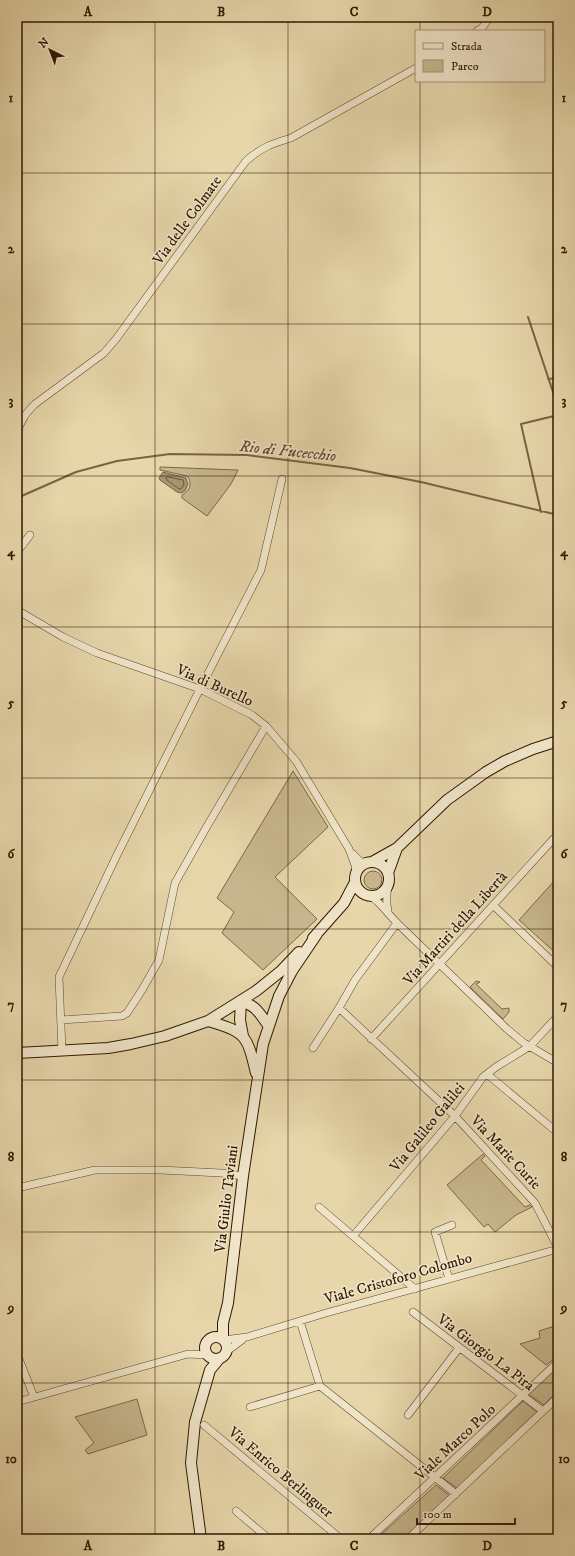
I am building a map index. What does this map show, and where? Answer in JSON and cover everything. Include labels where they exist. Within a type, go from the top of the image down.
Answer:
[{"type":"main road","points":[[17,1053],[108,1048],[131,1044],[165,1036],[208,1021],[241,1002],[281,971],[317,934],[344,903],[360,867],[396,848],[446,800],[475,779],[505,761],[533,749],[558,741]]},
{"type":"main road","points":[[344,903],[360,896],[377,896],[383,892],[389,883],[388,873],[396,848]]},
{"type":"main road","points":[[369,863],[381,865],[388,873]]},
{"type":"main road","points":[[356,877],[359,890],[368,896]]},
{"type":"main road","name":"Via Giulio Taviani","points":[[224,1340],[223,1323],[228,1303],[243,1176],[263,1044],[268,1025],[279,996],[289,977],[317,934]]},
{"type":"main road","points":[[241,1002],[249,1003],[257,1008],[268,1025]]},
{"type":"main road","name":"Via Giulio Taviani","points":[[241,1002],[240,1020],[243,1036],[250,1049],[257,1078]]},
{"type":"main road","points":[[208,1021],[228,1027],[243,1036]]},
{"type":"main road","name":"Via Giulio Taviani","points":[[210,1339],[223,1323]]},
{"type":"main road","name":"Viale Cristoforo Colombo","points":[[210,1339],[215,1337],[224,1340]]},
{"type":"main road","points":[[201,1539],[191,1463],[195,1422],[210,1370],[205,1346],[210,1339]]},
{"type":"main road","points":[[210,1370],[223,1355],[227,1347],[224,1340]]},
{"type":"main road","points":[[208,1355],[215,1359],[223,1355]]},
{"type":"street","points":[[479,30],[490,17]]},
{"type":"street","name":"Via delle Colmate","points":[[17,434],[19,425],[25,414],[35,404],[104,353],[116,339],[246,161],[269,144],[291,138],[415,69]]},
{"type":"street","points":[[62,1051],[59,977],[116,857],[200,689],[262,570],[282,479]]},
{"type":"street","points":[[17,552],[30,535]]},
{"type":"street","name":"Via di Burello","points":[[17,610],[62,636],[97,653],[200,689],[252,715],[266,726],[296,761],[349,849],[356,865],[356,877]]},
{"type":"street","points":[[61,1020],[122,1016],[127,1013],[159,960],[175,883],[266,726]]},
{"type":"street","name":"Via Martiri della Libertà","points":[[371,1039],[558,834]]},
{"type":"street","name":"Via di Burello","points":[[349,849],[360,861],[369,863]]},
{"type":"street","points":[[389,883],[386,903],[389,913]]},
{"type":"street","points":[[368,896],[389,913],[397,923],[503,1025],[530,1046],[558,1063]]},
{"type":"street","points":[[493,905],[558,967]]},
{"type":"street","points":[[313,1048],[355,980],[397,923]]},
{"type":"street","name":"Via Marie Curie","points":[[339,1008],[455,1116],[535,1203],[558,1249]]},
{"type":"street","name":"Via Galileo Galilei","points":[[353,1236],[455,1116],[487,1074],[530,1046],[558,1016]]},
{"type":"street","points":[[487,1074],[557,1131]]},
{"type":"street","points":[[17,1188],[95,1170],[161,1170],[221,1173],[243,1176]]},
{"type":"street","points":[[319,1207],[415,1289]]},
{"type":"street","points":[[449,1279],[435,1232],[452,1225]]},
{"type":"street","name":"Viale Cristoforo Colombo","points":[[223,1355],[236,1343],[247,1338],[300,1321],[558,1249]]},
{"type":"street","name":"Via Giorgio La Pira","points":[[413,1312],[543,1411]]},
{"type":"street","points":[[300,1321],[320,1386],[456,1494]]},
{"type":"street","name":"Viale Cristoforo Colombo","points":[[224,1340],[247,1338]]},
{"type":"street","points":[[408,1415],[459,1348]]},
{"type":"street","points":[[17,1354],[34,1397]]},
{"type":"street","points":[[17,1402],[188,1354],[208,1355]]},
{"type":"street","name":"Viale Marco Polo","points":[[369,1539],[436,1478],[558,1362]]},
{"type":"street","points":[[250,1407],[320,1386]]},
{"type":"street","points":[[408,1539],[558,1397]]},
{"type":"street","name":"Via Enrico Berlinguer","points":[[204,1424],[341,1539]]},
{"type":"street","points":[[236,1510],[269,1539]]},
{"type":"green space","points":[[160,467],[238,470],[231,484],[207,516],[182,498],[182,495],[190,487],[190,481],[187,476],[160,470]]},
{"type":"green space","points":[[293,771],[328,827],[275,877],[317,919],[263,970],[222,933],[234,912],[217,898]]},
{"type":"green space","points":[[369,871],[377,871],[382,876],[380,887],[377,889],[369,889],[364,884],[364,876]]},
{"type":"green space","points":[[556,879],[558,880],[558,955],[519,920]]},
{"type":"green space","points":[[476,981],[480,982],[476,984],[502,1009],[509,1008],[509,1012],[503,1019],[470,987]]},
{"type":"green space","points":[[483,1154],[485,1156],[481,1160],[525,1207],[530,1205],[532,1207],[516,1215],[495,1232],[488,1224],[484,1227],[447,1185]]},
{"type":"green space","points":[[558,1325],[558,1356],[546,1365],[520,1344],[540,1338],[539,1331]]},
{"type":"green space","points":[[558,1366],[558,1390],[544,1405],[528,1394]]},
{"type":"green space","points":[[137,1399],[147,1435],[88,1454],[85,1450],[94,1443],[75,1417]]},
{"type":"green space","points":[[523,1401],[537,1412],[458,1489],[443,1478]]},
{"type":"green space","points":[[436,1485],[450,1496],[404,1539],[376,1539]]},
{"type":"water","points":[[163,472],[186,478],[188,484],[185,491],[181,493],[177,492],[160,480],[159,478]]},
{"type":"waterway","points":[[528,317],[558,407]]},
{"type":"waterway","points":[[548,379],[558,378]]},
{"type":"waterway","points":[[541,512],[521,424],[558,415]]},
{"type":"waterway","name":"Rio di Fucecchio","points":[[17,498],[76,472],[117,461],[170,454],[247,455],[350,468],[421,482],[558,515]]}]
